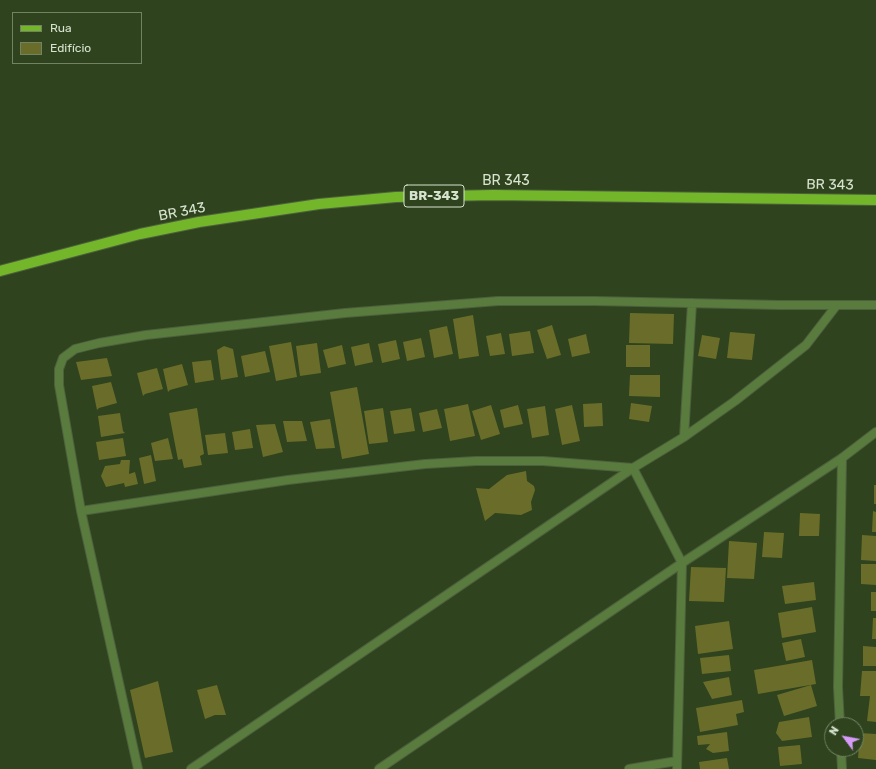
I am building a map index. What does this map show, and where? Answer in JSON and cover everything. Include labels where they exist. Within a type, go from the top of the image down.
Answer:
[{"type":"main road","name":"BR 343","points":[[0,270],[140,234],[199,222],[319,204],[396,197],[493,195],[876,200]]},
{"type":"street","points":[[138,769],[81,511],[59,380],[59,369],[63,358],[75,350],[99,343],[146,335],[345,313],[498,301],[595,301],[836,306],[876,305]]},
{"type":"street","points":[[684,437],[692,303]]},
{"type":"street","points":[[190,769],[633,468],[684,437],[735,401],[806,345],[836,306]]},
{"type":"street","points":[[380,769],[682,563],[842,458],[876,432]]},
{"type":"street","points":[[840,717],[838,687],[842,458]]},
{"type":"street","points":[[81,511],[288,480],[425,464],[476,461],[543,461],[633,468]]},
{"type":"street","points":[[629,769],[677,765],[682,563],[633,468]]},
{"type":"street","points":[[841,757],[842,769]]},
{"type":"building","points":[[630,313],[674,314],[673,344],[629,343]]},
{"type":"building","points":[[473,315],[479,356],[459,359],[453,319]]},
{"type":"building","points":[[552,325],[561,355],[547,359],[537,330]]},
{"type":"building","points":[[447,326],[453,354],[434,358],[429,330]]},
{"type":"building","points":[[530,331],[534,353],[512,356],[509,334]]},
{"type":"building","points":[[730,332],[755,334],[752,360],[727,358]]},
{"type":"building","points":[[501,333],[505,354],[490,356],[486,336]]},
{"type":"building","points":[[586,334],[590,353],[572,357],[568,339]]},
{"type":"building","points":[[702,335],[720,338],[716,359],[698,356]]},
{"type":"building","points":[[421,338],[425,357],[407,361],[403,342]]},
{"type":"building","points":[[396,340],[400,359],[382,363],[378,344]]},
{"type":"building","points":[[291,342],[297,377],[276,381],[269,346]]},
{"type":"building","points":[[317,343],[321,373],[300,376],[296,346]]},
{"type":"building","points":[[369,343],[373,362],[355,366],[351,347]]},
{"type":"building","points":[[342,345],[346,364],[328,368],[323,350]]},
{"type":"building","points":[[626,345],[650,345],[650,367],[626,367]]},
{"type":"building","points":[[224,346],[233,349],[238,377],[221,380],[217,350]]},
{"type":"building","points":[[265,351],[270,372],[245,377],[241,356]]},
{"type":"building","points":[[107,358],[112,376],[81,380],[76,362]]},
{"type":"building","points":[[211,360],[214,380],[195,383],[192,362]]},
{"type":"building","points":[[182,364],[188,385],[170,390],[168,392],[163,369]]},
{"type":"building","points":[[157,368],[163,389],[145,394],[143,396],[137,373]]},
{"type":"building","points":[[630,375],[660,375],[660,397],[629,396]]},
{"type":"building","points":[[111,382],[117,403],[99,408],[97,410],[92,386]]},
{"type":"building","points":[[357,387],[369,454],[342,459],[330,392]]},
{"type":"building","points":[[602,403],[603,426],[584,427],[583,404]]},
{"type":"building","points":[[631,403],[652,406],[649,422],[629,419]]},
{"type":"building","points":[[468,404],[475,436],[450,441],[444,409]]},
{"type":"building","points":[[491,405],[500,434],[481,440],[472,411]]},
{"type":"building","points":[[518,405],[523,424],[504,428],[500,410]]},
{"type":"building","points":[[572,405],[580,441],[562,445],[555,409]]},
{"type":"building","points":[[545,406],[549,435],[532,438],[527,409]]},
{"type":"building","points":[[197,408],[204,454],[200,456],[202,465],[184,468],[182,459],[178,460],[169,413]]},
{"type":"building","points":[[383,408],[388,442],[369,444],[364,411]]},
{"type":"building","points":[[411,408],[415,431],[394,434],[390,411]]},
{"type":"building","points":[[437,409],[442,428],[423,432],[419,413]]},
{"type":"building","points":[[120,413],[123,431],[125,433],[101,437],[98,416]]},
{"type":"building","points":[[330,419],[335,448],[316,449],[310,422]]},
{"type":"building","points":[[283,421],[302,421],[307,441],[287,442]]},
{"type":"building","points":[[275,424],[283,452],[263,457],[256,425]]},
{"type":"building","points":[[250,429],[253,448],[235,450],[232,432]]},
{"type":"building","points":[[225,433],[228,453],[208,455],[205,435]]},
{"type":"building","points":[[123,438],[126,456],[99,460],[96,442]]},
{"type":"building","points":[[168,438],[173,459],[155,461],[151,443]]},
{"type":"building","points":[[151,455],[156,481],[144,484],[139,458]]},
{"type":"building","points":[[121,460],[130,460],[129,474],[135,472],[138,484],[125,487],[124,483],[106,487],[101,476],[105,466],[120,464]]},
{"type":"building","points":[[526,471],[527,481],[534,486],[535,490],[531,502],[532,510],[521,515],[495,513],[485,521],[476,488],[489,489],[507,475]]},
{"type":"building","points":[[874,485],[876,485],[876,504],[874,504]]},
{"type":"building","points":[[873,511],[876,512],[876,532],[872,532]]},
{"type":"building","points":[[800,513],[820,514],[819,536],[799,536]]},
{"type":"building","points":[[764,532],[784,533],[782,558],[762,557]]},
{"type":"building","points":[[862,535],[876,536],[876,561],[861,560]]},
{"type":"building","points":[[729,541],[757,543],[754,579],[727,578]]},
{"type":"building","points":[[861,564],[876,564],[876,585],[861,584]]},
{"type":"building","points":[[691,567],[726,568],[724,602],[689,601]]},
{"type":"building","points":[[814,582],[816,600],[785,604],[782,586]]},
{"type":"building","points":[[871,592],[876,592],[876,611],[871,611]]},
{"type":"building","points":[[812,607],[816,632],[782,638],[778,613]]},
{"type":"building","points":[[873,618],[876,618],[876,639],[872,639]]},
{"type":"building","points":[[729,621],[733,649],[698,654],[695,626]]},
{"type":"building","points":[[801,639],[805,657],[786,661],[782,643]]},
{"type":"building","points":[[863,646],[876,647],[876,666],[863,666]]},
{"type":"building","points":[[729,655],[731,671],[702,674],[700,658]]},
{"type":"building","points":[[812,660],[816,684],[758,694],[754,670]]},
{"type":"building","points":[[862,671],[876,671],[876,722],[867,721],[870,696],[860,696]]},
{"type":"building","points":[[729,677],[732,695],[712,699],[703,682]]},
{"type":"building","points":[[158,681],[173,752],[145,758],[130,690]]},
{"type":"building","points":[[217,685],[226,715],[215,715],[205,719],[197,690]]},
{"type":"building","points":[[811,685],[817,706],[784,716],[777,695]]},
{"type":"building","points":[[742,700],[744,712],[736,714],[738,725],[700,732],[696,708]]},
{"type":"building","points":[[809,717],[812,737],[782,741],[776,733],[779,722]]},
{"type":"building","points":[[727,732],[729,751],[713,753],[706,749],[710,744],[698,745],[697,736]]},
{"type":"building","points":[[864,733],[876,734],[876,760],[858,758],[864,757]]},
{"type":"building","points":[[800,745],[802,764],[780,766],[778,747]]},
{"type":"building","points":[[727,758],[729,769],[700,769],[699,762]]}]
